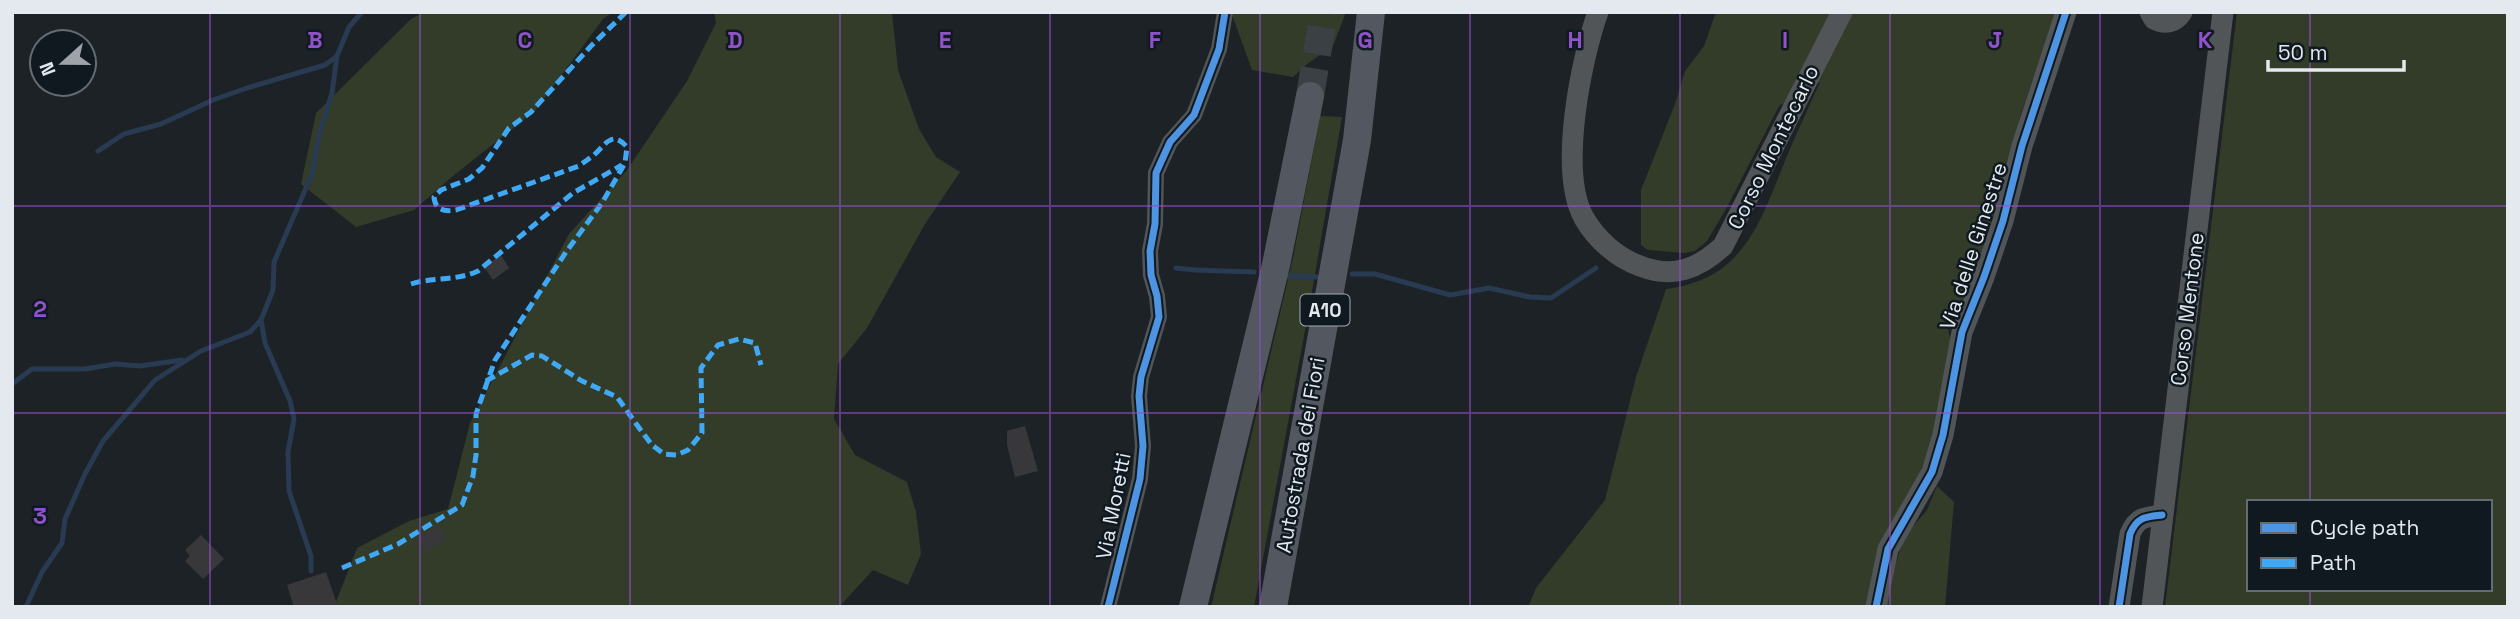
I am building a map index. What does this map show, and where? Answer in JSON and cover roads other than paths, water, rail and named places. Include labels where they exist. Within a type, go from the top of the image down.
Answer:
[{"type":"highway","name":"Autostrada dei Fiori","points":[[1273,607],[1357,139],[1371,12]]},
{"type":"highway","name":"A10","points":[[1193,607],[1276,265],[1310,96]]},
{"type":"main road","name":"Corso Montecarlo","points":[[1598,12],[1586,56],[1576,113],[1573,178],[1577,199],[1583,217],[1605,244],[1628,262],[1665,272],[1681,272],[1696,267],[1723,246],[1842,12]]},
{"type":"main road","name":"Via delle Ginestre","points":[[1876,607],[1888,550],[1932,472],[1943,435],[1962,332],[2003,221],[2025,136],[2066,12]]},
{"type":"main road","points":[[2150,12],[2154,19],[2168,23],[2178,18],[2182,12]]},
{"type":"main road","name":"Corso Mentone","points":[[2152,607],[2223,12]]},
{"type":"main road","points":[[2119,607],[2133,526],[2136,521],[2145,517],[2162,515]]},
{"type":"street","name":"Via Moretti","points":[[1108,607],[1140,479],[1143,446],[1139,396],[1141,377],[1159,317],[1151,275],[1150,251],[1155,225],[1156,173],[1170,142],[1194,115],[1219,49],[1225,12]]},
{"type":"waterway","points":[[26,607],[42,572],[62,543],[65,519],[103,441],[155,380],[201,351],[250,332],[261,320],[273,290],[274,262],[312,174],[320,131],[332,93],[337,56],[349,27],[362,12]]},
{"type":"waterway","points":[[98,151],[124,134],[161,124],[247,88],[325,65],[337,56]]},
{"type":"waterway","points":[[1176,268],[1254,272]]},
{"type":"waterway","points":[[1352,274],[1375,274],[1450,295],[1489,288],[1530,297],[1551,298],[1596,268]]},
{"type":"waterway","points":[[1289,276],[1317,277]]},
{"type":"waterway","points":[[261,320],[265,343],[290,401],[294,419],[288,452],[289,491],[311,556],[311,571]]},
{"type":"waterway","points":[[12,384],[32,369],[85,369],[115,364],[140,366],[182,360]]},
{"type":"tunnel","points":[[1310,96],[1324,12]]}]
